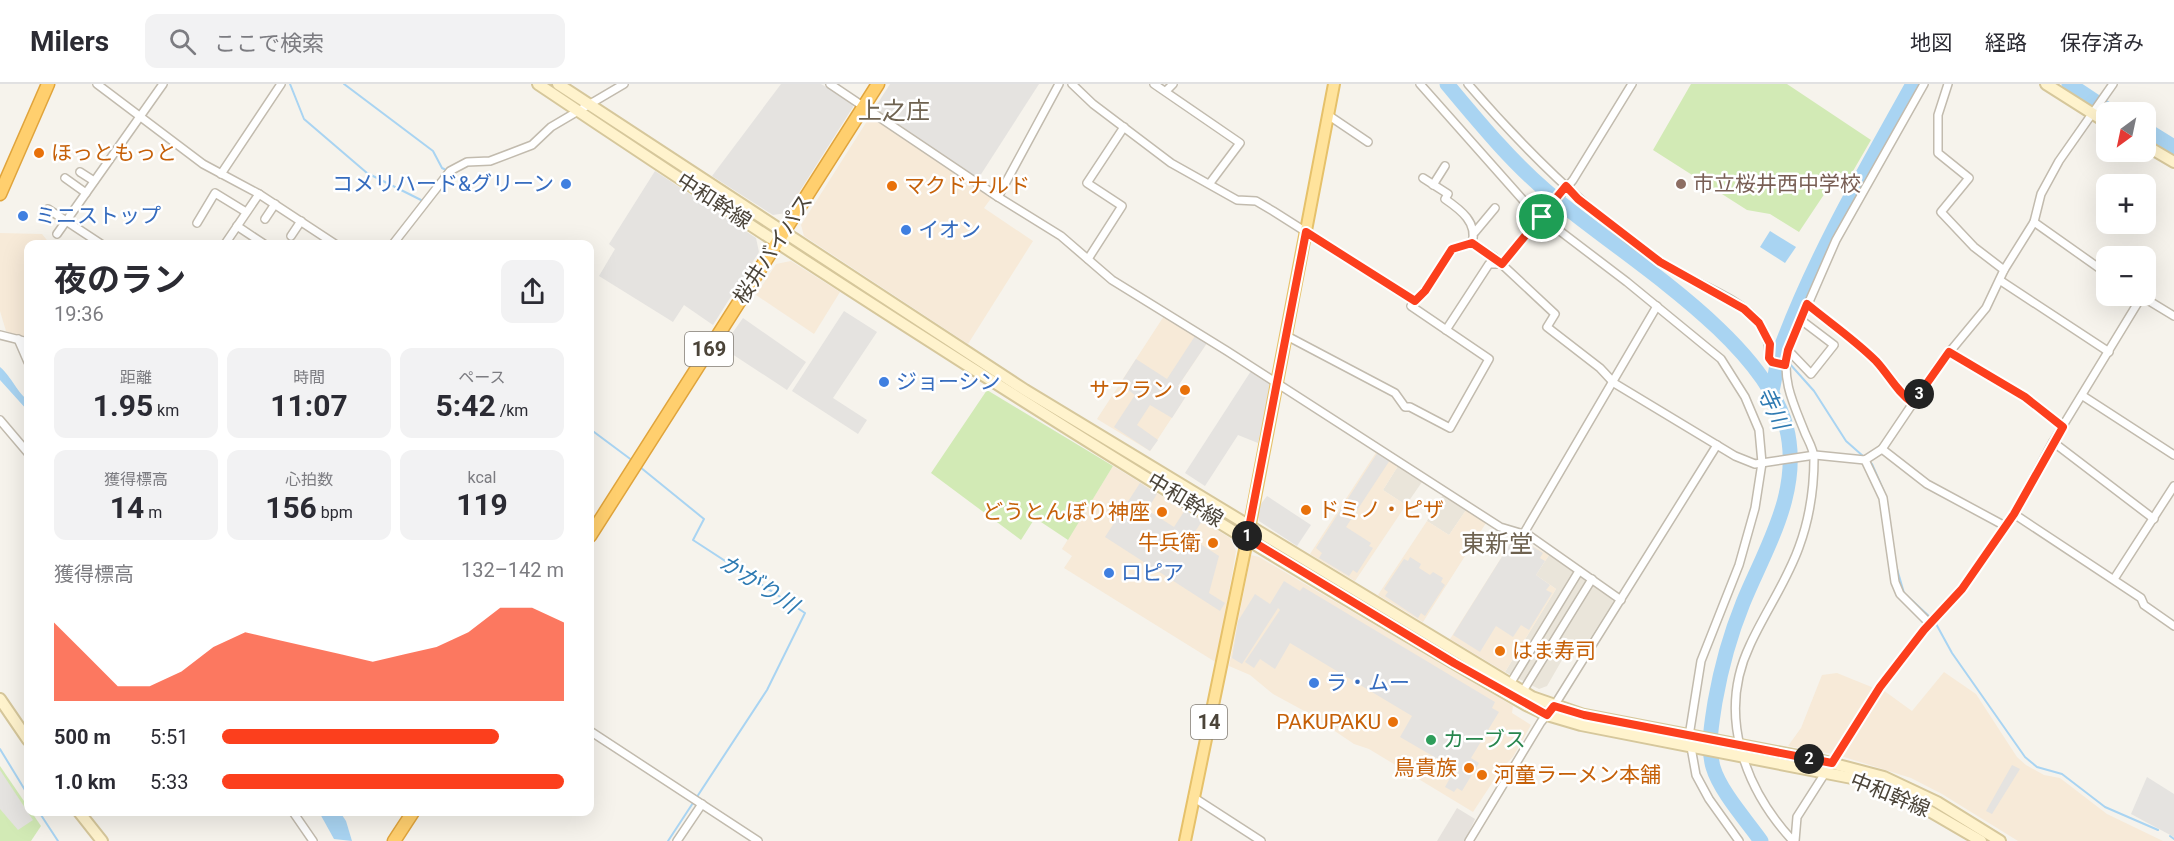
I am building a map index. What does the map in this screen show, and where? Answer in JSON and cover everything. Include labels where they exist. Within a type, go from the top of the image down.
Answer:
[{"type":"highway","points":[[0,194],[48,84]]},
{"type":"highway","name":"桜井バイパス","points":[[594,530],[878,84]]},
{"type":"highway","points":[[394,841],[410,816]]},
{"type":"main road","name":"中和幹線","points":[[538,84],[1454,663],[1547,715],[1581,724],[1691,741]]},
{"type":"main road","name":"中和幹線","points":[[558,84],[780,237]]},
{"type":"main road","name":"14","points":[[1185,841],[1248,532],[1334,84]]},
{"type":"main road","points":[[2046,84],[2096,107]]},
{"type":"main road","points":[[2156,151],[2174,162]]},
{"type":"main road","name":"中和幹線","points":[[1248,532],[1524,692],[1554,706],[1691,741],[1884,777],[1937,802],[2001,841]]},
{"type":"main road","points":[[0,699],[24,734]]},
{"type":"main road","name":"中和幹線","points":[[1829,768],[1907,798],[1981,841]]},
{"type":"main road","points":[[83,816],[102,841]]},
{"type":"street","points":[[98,84],[182,150],[220,174],[259,194],[329,240]]},
{"type":"street","points":[[57,234],[162,84]]},
{"type":"street","points":[[220,174],[281,84]]},
{"type":"street","points":[[396,240],[450,171],[467,162],[490,161],[532,146],[551,127],[624,84]]},
{"type":"street","points":[[831,84],[1060,236],[1112,280],[1145,302],[1276,382],[1500,527],[1524,533],[1621,600]]},
{"type":"street","points":[[998,197],[1059,84]]},
{"type":"street","points":[[1154,84],[1240,143],[1210,183]]},
{"type":"street","points":[[1166,92],[1173,84]]},
{"type":"street","points":[[1420,84],[1531,209],[1543,215],[1721,359],[1735,379],[1759,430],[1765,463],[1752,523],[1701,661],[1691,741],[1699,781],[1739,841]]},
{"type":"street","points":[[1468,84],[1548,172],[1578,199],[1660,262],[1744,309],[1759,323],[1770,344],[1769,358],[1772,362],[1786,358],[1811,374],[1834,345],[1801,320]]},
{"type":"street","points":[[1502,264],[1573,180],[1632,84]]},
{"type":"street","points":[[1794,841],[1758,797],[1748,777],[1740,751],[1736,716],[1741,672],[1748,647],[1798,550],[1804,533],[1812,456],[1785,380],[1786,358],[1836,240],[1924,84]]},
{"type":"street","points":[[1948,84],[1938,115],[1938,153],[1969,178],[1941,212],[1974,247],[2004,270]]},
{"type":"street","points":[[2100,102],[2113,84]]},
{"type":"street","points":[[1076,85],[1156,153],[1237,200],[1256,201],[1415,301]]},
{"type":"street","points":[[1472,243],[1502,264],[1555,314],[1548,327],[1600,368],[1614,383],[1749,463],[1812,456],[1867,458],[1882,449],[1949,352],[1986,308],[2001,281],[2004,270],[2034,222],[2041,194],[2059,161],[2096,107]]},
{"type":"street","points":[[1328,115],[1368,142]]},
{"type":"street","points":[[1088,259],[1122,206],[1087,183],[1124,127]]},
{"type":"street","points":[[1433,185],[1445,166]]},
{"type":"street","points":[[80,172],[94,181]]},
{"type":"street","points":[[65,178],[86,192]]},
{"type":"street","points":[[1423,178],[1448,195],[1445,199],[1472,224],[1475,232]]},
{"type":"street","points":[[197,223],[214,193],[246,212]]},
{"type":"street","points":[[228,240],[259,194]]},
{"type":"street","points":[[265,219],[275,204]]},
{"type":"street","points":[[1472,243],[1475,232],[1495,208]]},
{"type":"street","points":[[48,209],[95,240]]},
{"type":"street","points":[[291,236],[301,221]]},
{"type":"street","points":[[2034,222],[2096,266]]},
{"type":"street","points":[[237,226],[258,240]]},
{"type":"street","points":[[1285,335],[1395,393],[1405,407],[1410,407],[1450,428],[1490,359],[1411,306],[1425,291],[1452,249],[1472,243]]},
{"type":"street","points":[[1446,330],[1489,264],[1502,264]]},
{"type":"street","points":[[2001,281],[2109,352]]},
{"type":"street","points":[[1807,304],[1885,370],[1903,396],[1913,403]]},
{"type":"street","points":[[2156,305],[2174,316]]},
{"type":"street","points":[[1524,533],[1614,383],[1657,306]]},
{"type":"street","points":[[1794,841],[1797,817],[1880,687],[1932,622],[1962,589],[2014,514],[2135,306]]},
{"type":"street","points":[[0,334],[24,341]]},
{"type":"street","points":[[18,339],[24,353]]},
{"type":"street","points":[[1949,352],[2025,397],[2063,427]]},
{"type":"street","points":[[2083,396],[2174,455]]},
{"type":"street","points":[[0,420],[24,448]]},
{"type":"street","points":[[2054,442],[2154,519]]},
{"type":"street","points":[[1469,841],[1717,445]]},
{"type":"street","points":[[1882,449],[1926,484],[2005,526]]},
{"type":"street","points":[[1867,458],[1883,498],[1895,582],[1900,594],[1932,622]]},
{"type":"street","points":[[2114,579],[2174,486]]},
{"type":"street","points":[[2014,514],[2114,579],[2141,598],[2144,605],[2174,626]]},
{"type":"street","points":[[1510,684],[1579,571]]},
{"type":"street","points":[[1524,692],[1592,579]]},
{"type":"street","points":[[594,734],[758,841]]},
{"type":"street","points":[[1193,796],[1261,841]]},
{"type":"street","points":[[677,841],[702,804]]},
{"type":"street","points":[[296,816],[313,841]]},
{"type":"shaded area","points":[[781,84],[821,84],[852,102],[853,107],[786,213],[773,215],[712,176]]},
{"type":"shaded area","points":[[890,84],[1039,84],[978,179],[877,110],[876,106]]},
{"type":"shaded area","name":"イオン","points":[[873,117],[992,197],[984,208],[1033,241],[968,344],[804,236],[801,225],[869,118]]},
{"type":"shaded area","points":[[655,171],[756,238],[759,252],[713,325],[684,305],[673,322],[599,276],[615,249],[609,244]]},
{"type":"shaded area","points":[[0,233],[42,234],[47,240],[24,240],[24,338],[6,331],[0,311]]},
{"type":"shaded area","points":[[791,261],[840,292],[814,334],[756,295],[776,264]]},
{"type":"shaded area","points":[[844,311],[877,332],[833,398],[867,420],[858,434],[792,391]]},
{"type":"shaded area","points":[[1164,316],[1207,343],[1178,386],[1188,393],[1150,451],[1097,419]]},
{"type":"shaded area","points":[[743,318],[806,362],[787,390],[726,350],[730,345],[726,342]]},
{"type":"shaded area","points":[[1195,336],[1207,343],[1178,386],[1188,393],[1172,418],[1150,405],[1137,425],[1158,440],[1150,451],[1114,427],[1135,395],[1120,384],[1136,359],[1167,379]]},
{"type":"shaded area","points":[[1251,371],[1271,384],[1258,443],[1238,435],[1205,486],[1185,473]]},
{"type":"shaded area","points":[[1377,451],[1398,466],[1383,490],[1406,505],[1355,581],[1310,554]]},
{"type":"shaded area","points":[[1378,452],[1390,460],[1346,527],[1371,543],[1369,546],[1373,548],[1357,573],[1353,570],[1349,576],[1319,558],[1322,553],[1316,548]]},
{"type":"shaded area","points":[[1113,466],[1230,538],[1236,551],[1217,663],[1064,568],[1072,556],[1062,549]]},
{"type":"shaded area","points":[[1398,466],[1422,482],[1406,505],[1383,490]]},
{"type":"shaded area","points":[[1140,483],[1157,494],[1147,510],[1174,527],[1185,510],[1202,521],[1191,538],[1219,556],[1209,593],[1225,603],[1220,611],[1105,537]]},
{"type":"shaded area","points":[[1443,495],[1466,510],[1449,535],[1427,521]]},
{"type":"shaded area","points":[[1267,496],[1311,525],[1297,546],[1259,521],[1257,509]]},
{"type":"shaded area","points":[[1466,510],[1486,523],[1423,622],[1378,595],[1427,521],[1449,535]]},
{"type":"shaded area","points":[[1515,536],[1549,555],[1536,575],[1556,589],[1505,672],[1450,639]]},
{"type":"shaded area","points":[[1515,536],[1543,553],[1540,558],[1545,561],[1536,575],[1550,585],[1546,590],[1552,593],[1529,630],[1521,625],[1513,637],[1496,626],[1480,652],[1453,635]]},
{"type":"shaded area","points":[[1251,555],[1259,557],[1513,706],[1512,713],[1531,725],[1513,757],[1502,768],[1473,812],[1369,749],[1354,744],[1308,713],[1273,694],[1250,675],[1229,666]]},
{"type":"shaded area","points":[[1549,555],[1612,598],[1613,602],[1584,648],[1573,641],[1547,686],[1539,689],[1505,672],[1556,589],[1536,575]]},
{"type":"shaded area","points":[[1410,557],[1421,564],[1419,568],[1430,575],[1433,572],[1443,578],[1441,582],[1445,585],[1425,616],[1421,613],[1418,618],[1385,596],[1388,592],[1384,589],[1404,559],[1408,561]]},
{"type":"shaded area","points":[[1284,581],[1300,591],[1303,587],[1495,702],[1492,708],[1499,712],[1471,758],[1479,763],[1462,791],[1457,788],[1454,792],[1445,787],[1455,769],[1400,737],[1412,716],[1290,643],[1275,669],[1260,659],[1254,668],[1245,662],[1280,610],[1278,608],[1242,664],[1232,658],[1238,621],[1255,594],[1270,604]]},
{"type":"shaded area","points":[[1944,672],[1976,694],[2017,757],[2026,765],[2044,775],[2060,778],[2107,814],[2163,841],[2018,841],[1942,794],[1911,778],[1841,756],[1883,690],[1912,711]]},
{"type":"shaded area","points":[[1837,673],[1874,688],[1833,754],[1788,746],[1801,728],[1822,675]]},
{"type":"shaded area","points":[[2012,765],[2020,769],[1992,814],[1986,811]]},
{"type":"shaded area","points":[[0,770],[24,806],[24,816],[30,816],[33,820],[18,830],[0,809]]},
{"type":"shaded area","points":[[2147,777],[2174,794],[2174,837],[2131,814]]},
{"type":"shaded area","points":[[1457,808],[1475,819],[1465,841],[1437,841]]},
{"type":"green space","points":[[1691,84],[1787,84],[1871,140],[1849,178],[1839,172],[1799,232],[1770,214],[1747,210],[1653,150]]},
{"type":"green space","points":[[987,390],[1113,466],[1068,540],[1035,518],[1021,540],[931,473]]},
{"type":"green space","points":[[0,766],[24,801],[24,816],[34,816],[41,826],[31,841],[0,841]]},
{"type":"water","points":[[1770,231],[1796,247],[1785,263],[1760,247]]},
{"type":"water","points":[[0,367],[24,397],[24,407],[0,380]]},
{"type":"water","points":[[321,816],[343,816],[346,821],[352,841],[334,839]]},
{"type":"waterway","points":[[290,84],[304,119],[367,173],[423,201]]},
{"type":"waterway","points":[[344,84],[433,151],[442,168],[446,170],[440,179]]},
{"type":"waterway","name":"寺川","points":[[1447,84],[1494,139],[1545,190],[1645,267],[1717,327],[1748,359],[1771,392],[1786,426],[1790,450],[1790,473],[1786,495],[1780,518],[1730,639],[1717,689],[1711,734],[1710,751],[1716,776],[1761,841]]},
{"type":"waterway","points":[[1771,394],[1782,345],[1810,278],[1843,212],[1913,84]]},
{"type":"waterway","points":[[2069,84],[2096,102]]},
{"type":"waterway","points":[[2156,136],[2174,147]]},
{"type":"waterway","name":"かがり川","points":[[392,240],[420,204]]},
{"type":"waterway","points":[[1789,363],[1814,391],[1846,441],[1872,464],[1885,494]]},
{"type":"waterway","name":"かがり川","points":[[594,432],[633,461]]},
{"type":"waterway","name":"かがり川","points":[[640,467],[704,519],[693,540],[805,613],[767,690],[668,841]]},
{"type":"waterway","points":[[1895,562],[1904,593],[1931,618]]},
{"type":"waterway","points":[[1935,622],[1952,653],[2025,757],[2037,767],[2062,774],[2105,807],[2158,830]]},
{"type":"waterway","points":[[0,749],[24,788]]},
{"type":"waterway","points":[[42,816],[58,841]]},
{"type":"waterway","points":[[2170,836],[2174,839]]},
{"type":"place","name":"ほっともっと","points":[[39,153]]},
{"type":"place","name":"コメリハード&グリーン","points":[[566,184]]},
{"type":"place","name":"市立桜井西中学校","points":[[1681,184]]},
{"type":"place","name":"マクドナルド","points":[[892,186]]},
{"type":"place","name":"ミニストップ","points":[[23,216]]},
{"type":"place","name":"イオン","points":[[906,230]]},
{"type":"place","name":"ジョーシン","points":[[884,382]]},
{"type":"place","name":"サフラン","points":[[1185,390]]},
{"type":"place","name":"ドミノ・ピザ","points":[[1306,510]]},
{"type":"place","name":"どうとんぼり神座","points":[[1162,512]]},
{"type":"place","name":"牛兵衛","points":[[1213,543]]},
{"type":"place","name":"ロピア","points":[[1109,573]]},
{"type":"place","name":"はま寿司","points":[[1500,651]]},
{"type":"place","name":"ラ・ムー","points":[[1314,683]]},
{"type":"place","name":"PAKUPAKU","points":[[1393,722]]},
{"type":"place","name":"カーブス","points":[[1431,740]]},
{"type":"place","name":"鳥貴族","points":[[1469,768]]},
{"type":"place","name":"河童ラーメン本舗","points":[[1482,775]]},
{"type":"district","name":"上之庄","points":[[894,111]]},
{"type":"district","name":"東新堂","points":[[1497,544]]},
{"type":"route","points":[[1566,186],[1578,199],[1660,262],[1744,309],[1759,323],[1770,344],[1769,358],[1772,362],[1785,365],[1788,350],[1807,304],[1885,370],[1903,396],[1913,403],[1949,352],[2025,397],[2063,427],[2014,514],[1962,589],[1924,630],[1880,687],[1832,763],[1584,715],[1554,706],[1547,715],[1454,663],[1247,538],[1306,232],[1415,301],[1425,291],[1452,249],[1472,243],[1502,264],[1542,217],[1566,186]]}]
